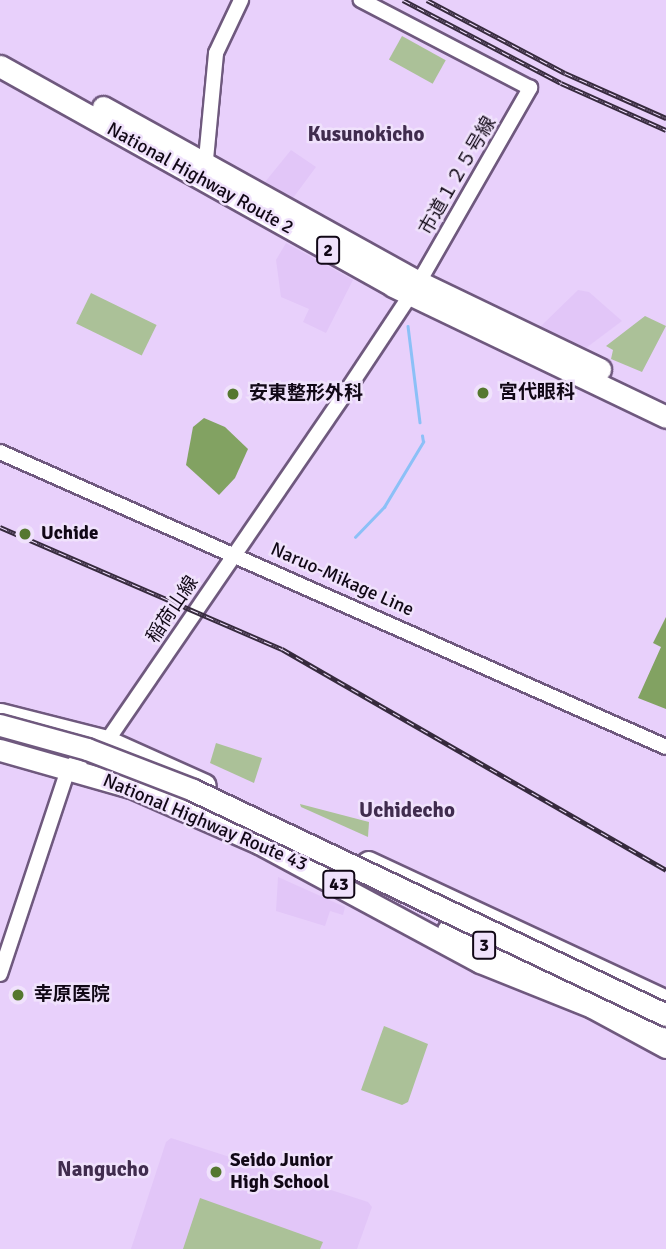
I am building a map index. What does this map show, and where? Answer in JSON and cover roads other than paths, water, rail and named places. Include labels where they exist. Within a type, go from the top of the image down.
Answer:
[{"type":"highway","name":"National Highway Route 2","points":[[0,50],[205,173]]},
{"type":"highway","name":"National Highway Route 2","points":[[0,66],[205,173],[415,289],[666,417]]},
{"type":"highway","name":"National Highway Route 2","points":[[415,289],[666,401]]},
{"type":"highway","name":"National Highway Route 43","points":[[0,714],[107,741],[666,1000]]},
{"type":"highway","name":"3","points":[[0,726],[87,749],[193,790],[666,1015]]},
{"type":"highway","name":"3","points":[[0,740],[82,763],[188,803],[666,1029]]},
{"type":"highway","name":"National Highway Route 43","points":[[0,750],[69,767],[131,787],[259,843],[480,961],[592,1007],[665,1050]]},
{"type":"street","points":[[205,173],[216,53],[241,0]]},
{"type":"street","name":"市道１２５号線","points":[[361,0],[530,88],[415,289]]},
{"type":"street","name":"稲荷山線","points":[[69,767],[107,741],[415,289]]},
{"type":"street","name":"Naruo-Mikage Line","points":[[0,452],[666,747]]},
{"type":"street","points":[[0,974],[69,767]]},
{"type":"waterway","points":[[408,326],[420,422]]},
{"type":"waterway","points":[[355,537],[384,507],[423,442],[422,436]]},
{"type":"railway","points":[[403,0],[561,83],[666,130]]},
{"type":"railway","points":[[427,0],[565,73],[666,118]]},
{"type":"railway","points":[[0,527],[282,649],[666,870]]},
{"type":"place","name":"宮代眼科","points":[[483,393]]},
{"type":"place","name":"安東整形外科","points":[[233,394]]},
{"type":"place","name":"Uchide","points":[[25,534]]},
{"type":"place","name":"幸原医院","points":[[18,995]]},
{"type":"place","name":"Seido Junior High School","points":[[216,1172]]},
{"type":"district","name":"Kusunokicho","points":[[366,134]]},
{"type":"district","name":"Uchidecho","points":[[407,810]]},
{"type":"district","name":"Nangucho","points":[[103,1169]]}]
